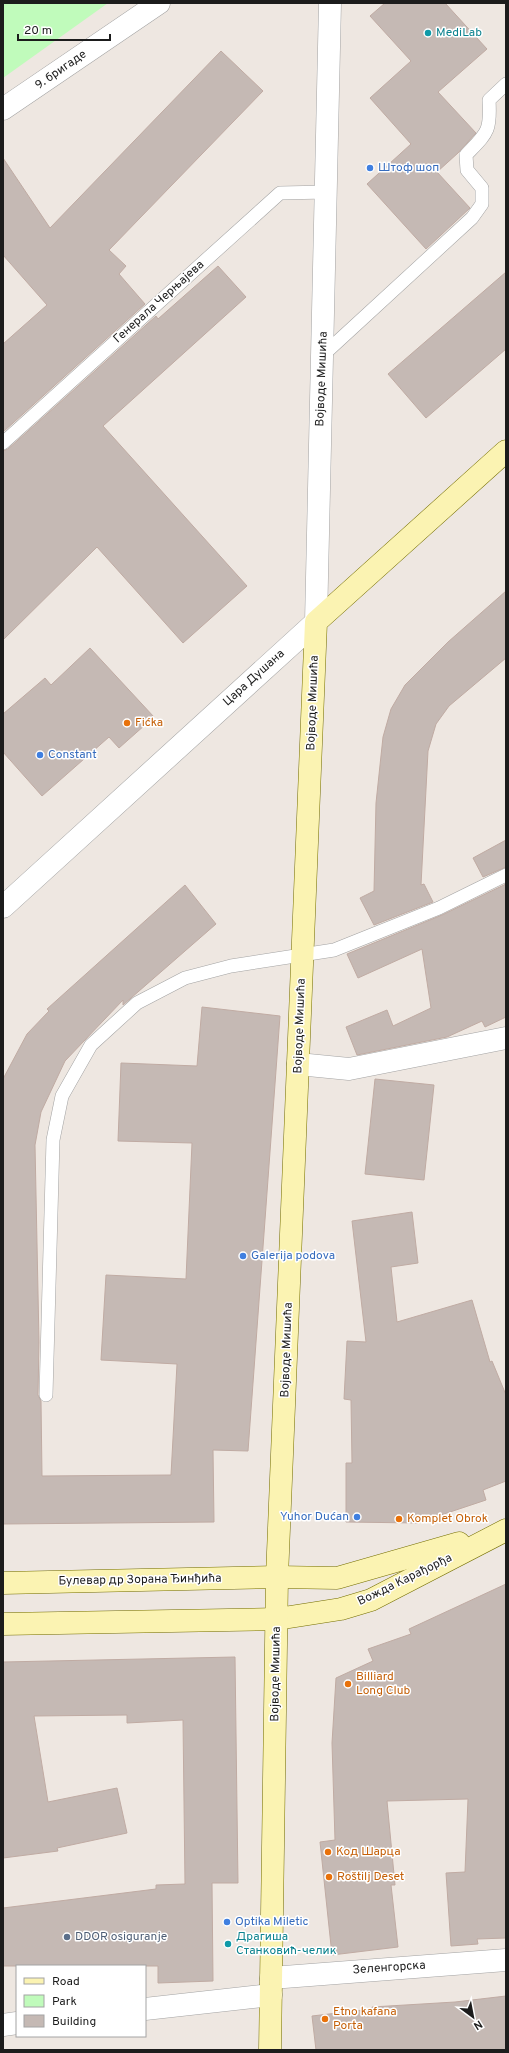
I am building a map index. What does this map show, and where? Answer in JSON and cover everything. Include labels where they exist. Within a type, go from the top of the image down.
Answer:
[{"type":"street","name":"9. бригаде","points":[[3,109],[159,3]]},
{"type":"street","name":"Војводе Мишића","points":[[270,2050],[277,1577],[316,622],[327,192],[327,75],[330,3]]},
{"type":"street","name":"Цара Душана","points":[[3,907],[506,451]]},
{"type":"street","points":[[298,1064],[349,1069],[506,1038]]},
{"type":"street","name":"Вожда Карађорђа","points":[[277,1577],[337,1578],[505,1530]]},
{"type":"street","name":"Вожда Карађорђа","points":[[277,1619],[341,1609],[371,1600],[505,1530]]},
{"type":"street","name":"Булевар др Зорана Ђинђића","points":[[3,1583],[277,1577]]},
{"type":"street","points":[[3,1624],[277,1619]]},
{"type":"street","name":"Зеленгорска","points":[[146,2009],[271,1986],[506,1960]]},
{"type":"street","points":[[3,2024],[16,2023]]},
{"type":"lane","points":[[323,355],[472,218],[482,204],[482,188],[467,170],[466,155],[486,134],[490,116],[489,100],[506,84]]},
{"type":"lane","name":"Генерала Черњајева","points":[[3,443],[280,193],[327,192]]},
{"type":"lane","points":[[46,1394],[52,1140],[62,1096],[91,1046],[137,1003],[185,978],[231,966],[334,950],[439,908],[506,875]]},
{"type":"green space","points":[[3,3],[108,3],[3,78]]},
{"type":"building","points":[[385,3],[445,3],[487,49],[438,92],[476,133],[458,153],[437,172],[470,208],[426,249],[367,184],[411,144],[370,98],[411,61],[370,16]]},
{"type":"building","points":[[221,51],[263,91],[109,250],[126,266],[119,274],[145,304],[3,432],[3,344],[47,305],[3,255],[3,158],[50,228]]},
{"type":"building","points":[[218,266],[246,297],[103,426],[247,586],[183,643],[97,547],[3,640],[3,451],[8,449],[156,316],[158,319]]},
{"type":"building","points":[[506,272],[506,349],[426,418],[388,374]]},
{"type":"building","points":[[506,591],[506,658],[449,706],[436,724],[428,751],[421,885],[424,884],[433,902],[374,925],[360,898],[374,891],[376,803],[383,737],[391,709],[405,685],[448,642]]},
{"type":"building","points":[[90,648],[154,717],[119,748],[109,737],[42,796],[3,752],[3,714],[45,678],[51,685]]},
{"type":"building","points":[[506,840],[506,867],[483,877],[473,858]]},
{"type":"building","points":[[506,884],[506,1017],[485,1027],[482,1021],[447,1037],[357,1055],[346,1027],[387,1010],[393,1026],[431,1008],[422,949],[358,978],[347,954],[442,915]]},
{"type":"building","points":[[185,885],[216,924],[123,1005],[123,1000],[65,1061],[41,1112],[35,1145],[39,1342],[38,1395],[41,1401],[42,1476],[171,1475],[177,1364],[101,1360],[106,1275],[186,1279],[192,1143],[118,1141],[121,1063],[197,1066],[202,1007],[280,1016],[248,1451],[213,1450],[214,1522],[3,1524],[3,1079],[27,1034],[49,1011],[47,1009]]},
{"type":"building","points":[[375,1079],[434,1085],[424,1180],[365,1174]]},
{"type":"building","points":[[412,1212],[418,1263],[391,1267],[397,1322],[472,1300],[490,1362],[492,1361],[506,1395],[506,1481],[483,1490],[486,1500],[417,1523],[346,1522],[346,1463],[352,1463],[351,1400],[344,1399],[347,1341],[366,1342],[352,1221]]},
{"type":"building","points":[[506,1584],[506,1938],[477,1939],[478,1944],[451,1946],[446,1873],[465,1872],[468,1799],[387,1801],[395,1885],[391,1885],[398,1947],[332,1955],[320,1842],[335,1840],[332,1743],[336,1678],[373,1661],[368,1649],[411,1634],[409,1629]]},
{"type":"building","points":[[235,1657],[238,1883],[212,1883],[213,1981],[158,1983],[158,1966],[146,1965],[3,1966],[3,1908],[156,1889],[156,1885],[185,1884],[183,1720],[127,1723],[127,1715],[34,1716],[48,1802],[117,1788],[127,1833],[57,1848],[58,1851],[3,1858],[3,1662]]},
{"type":"building","points":[[506,1996],[506,2050],[316,2050],[312,2016],[372,2009],[372,2007],[455,2002]]},
{"type":"place","name":"MediLab","points":[[428,33]]},
{"type":"place","name":"Штоф шоп","points":[[370,168]]},
{"type":"place","name":"Fićka","points":[[127,723]]},
{"type":"place","name":"Constant","points":[[40,755]]},
{"type":"place","name":"Galerija podova","points":[[243,1256]]},
{"type":"place","name":"Yuhor Dućan","points":[[357,1517]]},
{"type":"place","name":"Komplet Obrok","points":[[399,1519]]},
{"type":"place","name":"Billiard Long Club","points":[[348,1684]]},
{"type":"place","name":"Код Шарца","points":[[328,1852]]},
{"type":"place","name":"Roštilj Deset","points":[[329,1877]]},
{"type":"place","name":"Optika Miletic","points":[[227,1922]]},
{"type":"place","name":"DDOR osiguranje","points":[[67,1937]]},
{"type":"place","name":"Драгиша Станковић-челик","points":[[228,1944]]},
{"type":"place","name":"Etno kafana Porta","points":[[325,2019]]}]
